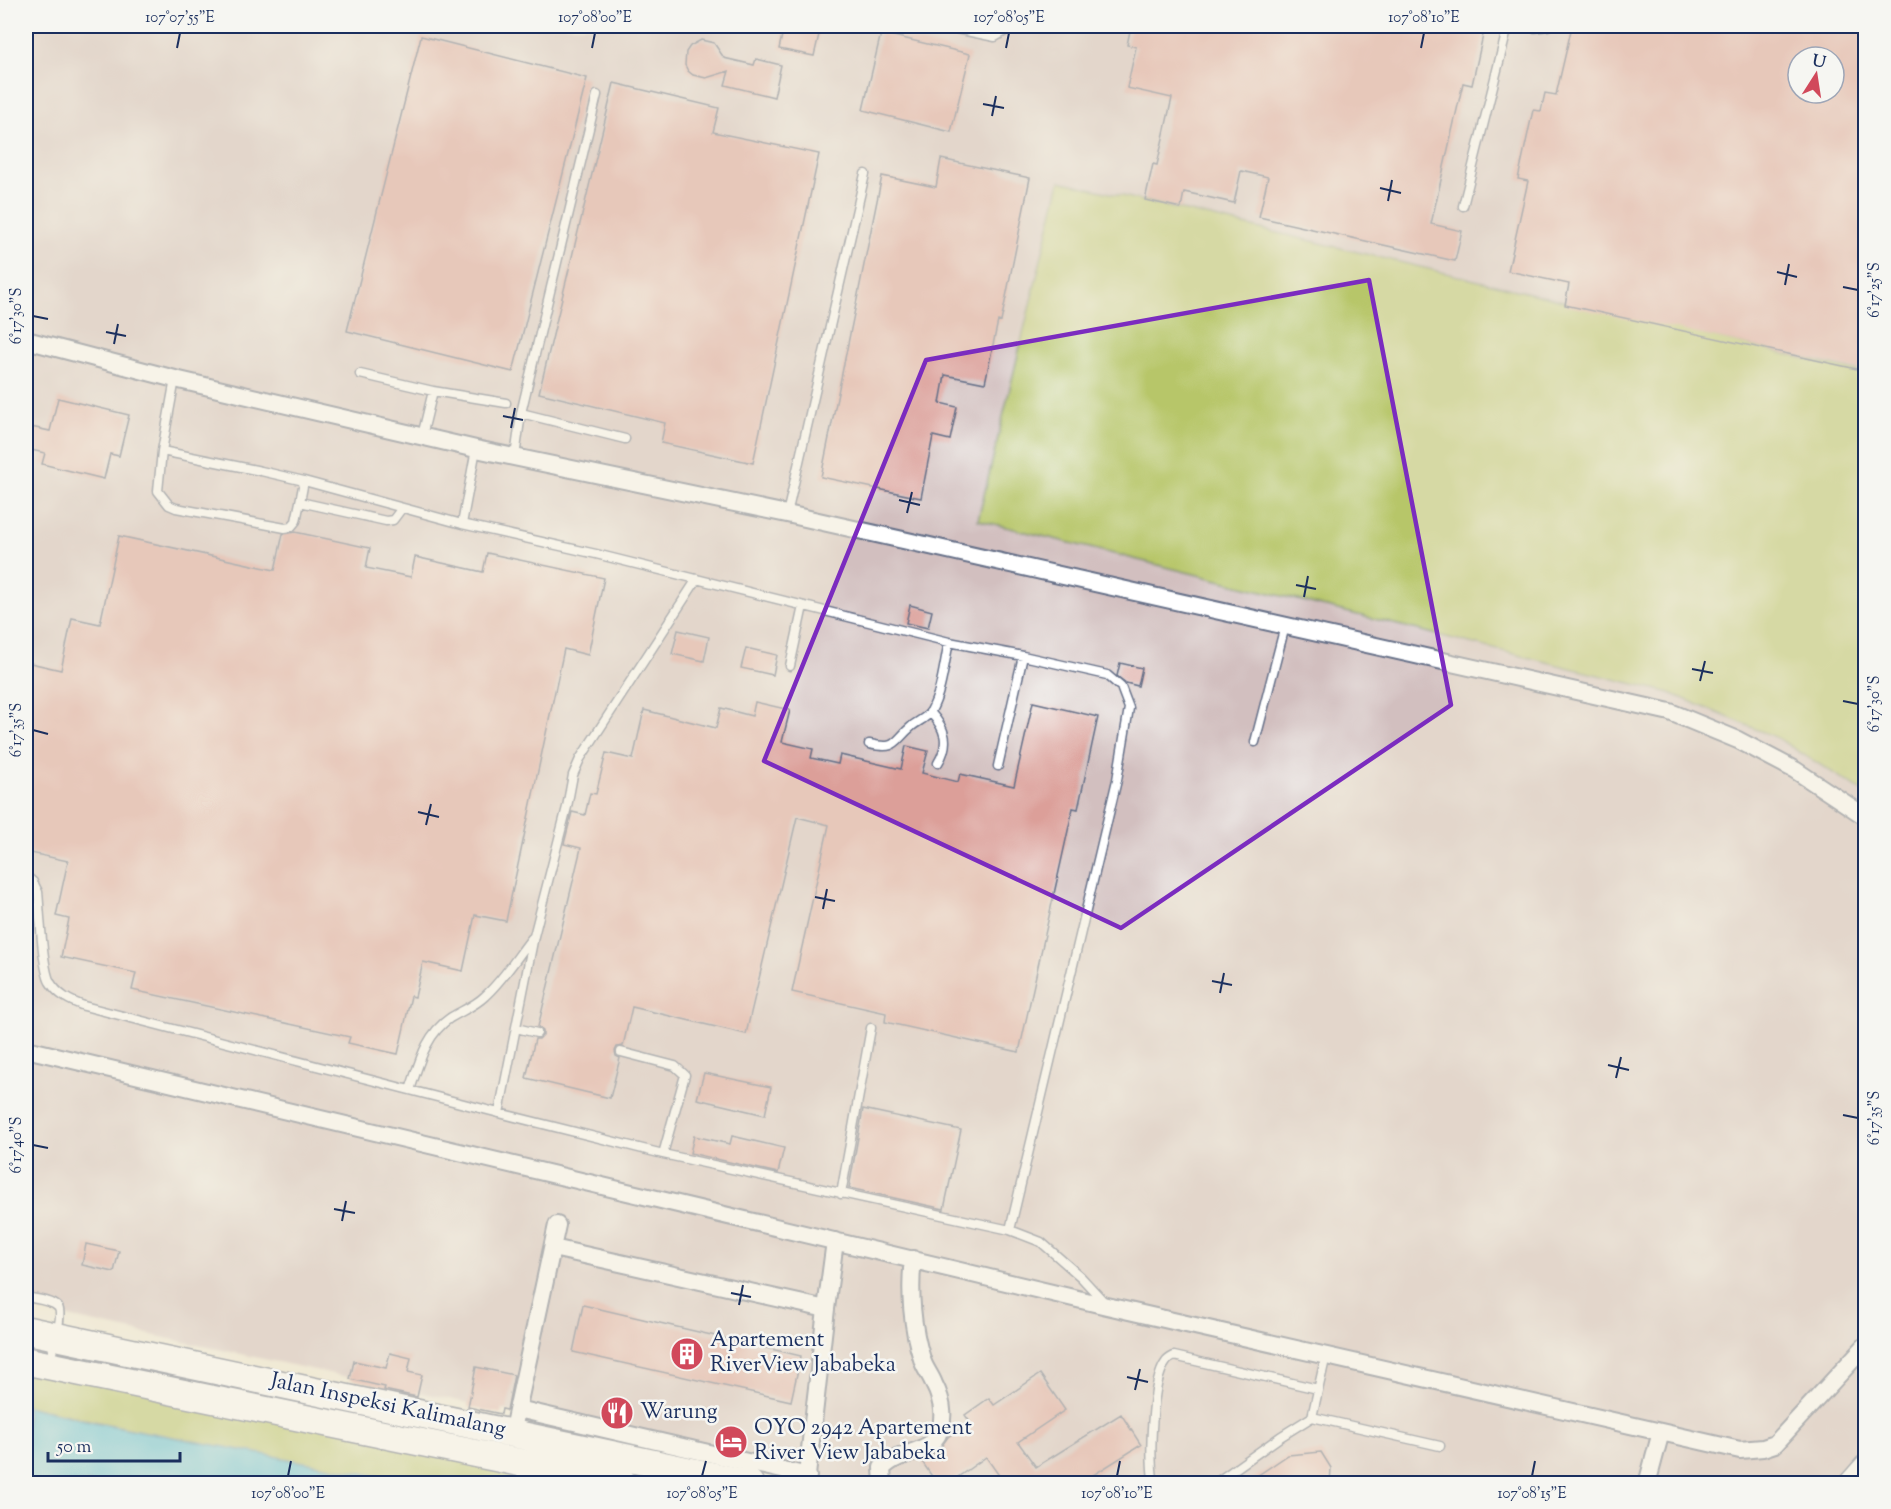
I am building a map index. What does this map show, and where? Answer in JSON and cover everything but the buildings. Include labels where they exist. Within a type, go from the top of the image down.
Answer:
[{"type":"main road","name":"Jalan Inspeksi Kalimalang","points":[[26,1330],[515,1421],[750,1484]]},
{"type":"main road","name":"Jalan Inspeksi Kalimalang","points":[[37,1364],[624,1484]]},
{"type":"street","points":[[26,340],[175,379],[476,449],[787,514],[1670,712],[1738,740],[1786,765],[1866,817]]},
{"type":"street","points":[[26,1049],[1107,1306],[1740,1450],[1762,1448],[1775,1443],[1866,1345]]},
{"type":"street","points":[[557,1225],[515,1421],[807,1480],[835,1241]]},
{"type":"street","points":[[553,1248],[826,1310]]},
{"type":"street","points":[[882,1484],[882,1468],[893,1460],[933,1442],[940,1431],[942,1421],[942,1403],[935,1384],[922,1361],[915,1327],[910,1278],[913,1259]]},
{"type":"street","points":[[1647,1484],[1661,1432]]},
{"type":"street","points":[[1851,1484],[1866,1467]]},
{"type":"lane","points":[[942,26],[995,37],[1014,26]]},
{"type":"lane","points":[[1463,206],[1508,26]]},
{"type":"lane","points":[[1523,26],[1535,28],[1548,26]]},
{"type":"lane","points":[[515,457],[521,413],[597,95]]},
{"type":"lane","points":[[787,514],[865,174]]},
{"type":"lane","points":[[360,374],[433,391],[506,403]]},
{"type":"lane","points":[[175,379],[162,451],[159,491],[170,505],[285,528],[291,527],[296,521],[304,481]]},
{"type":"lane","points":[[422,436],[433,391]]},
{"type":"lane","points":[[521,413],[625,439]]},
{"type":"lane","points":[[462,524],[476,449]]},
{"type":"lane","points":[[162,451],[304,481],[462,524],[596,554],[949,642],[1107,675],[1121,687],[1129,708],[1117,780],[1010,1230]]},
{"type":"lane","points":[[300,502],[386,521],[393,520],[402,508]]},
{"type":"lane","points":[[499,1113],[534,936],[573,775],[580,759],[697,579]]},
{"type":"lane","points":[[790,666],[803,606]]},
{"type":"lane","points":[[1255,742],[1286,626]]},
{"type":"lane","points":[[869,744],[891,746],[930,712],[940,685],[949,642]]},
{"type":"lane","points":[[998,766],[1023,656]]},
{"type":"lane","points":[[930,712],[944,733],[946,743],[945,752],[938,763]]},
{"type":"lane","points":[[26,876],[33,882],[38,892],[48,978],[61,995],[69,1001],[663,1154],[1010,1230],[1041,1242],[1082,1277],[1107,1306]]},
{"type":"lane","points":[[410,1090],[424,1048],[435,1031],[449,1018],[470,1008],[486,996],[534,936]]},
{"type":"lane","points":[[516,1028],[537,1033]]},
{"type":"lane","points":[[841,1194],[870,1028]]},
{"type":"lane","points":[[621,1052],[675,1066],[685,1075],[663,1154]]},
{"type":"lane","points":[[26,1297],[52,1303],[60,1311],[56,1337],[37,1364]]},
{"type":"lane","points":[[1214,1484],[1312,1417],[1326,1355]]},
{"type":"lane","points":[[1154,1484],[1151,1467],[1154,1406],[1162,1371],[1167,1361],[1174,1356],[1318,1389]]},
{"type":"lane","points":[[1312,1417],[1440,1446]]},
{"type":"highlighted area","points":[[1369,280],[1451,705],[1121,928],[764,761],[926,360]]},
{"type":"shaded area","points":[[26,26],[1865,26],[1865,1483],[840,1483],[26,1308]]},
{"type":"green space","points":[[1060,181],[1865,373],[1865,793],[1777,738],[1670,693],[978,520]]},
{"type":"green space","points":[[26,1361],[623,1483],[412,1483],[135,1430],[26,1406]]},
{"type":"water","points":[[26,1406],[94,1422],[413,1483],[26,1483]]},
{"type":"waterway","points":[[26,1452],[180,1484]]},
{"type":"place","name":"Apartement RiverView Jababeka","points":[[687,1354]]},
{"type":"place","name":"Warung","points":[[617,1413]]},
{"type":"place","name":"OYO 2942 Apartement River View Jababeka","points":[[731,1442]]}]
